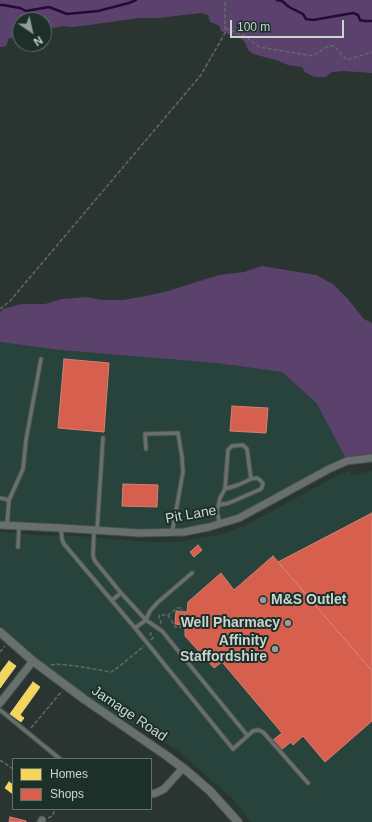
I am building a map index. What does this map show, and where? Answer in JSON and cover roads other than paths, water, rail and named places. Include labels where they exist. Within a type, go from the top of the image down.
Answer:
[{"type":"street","name":"Pit Lane","points":[[4,525],[140,533],[184,532],[220,524],[238,518],[329,469],[347,461],[372,458]]},
{"type":"street","name":"Jamage Road","points":[[0,632],[66,686],[184,768],[210,791],[238,822]]},
{"type":"street","points":[[1,700],[36,663]]},
{"type":"street","points":[[152,794],[164,789],[184,768]]},
{"type":"lane","points":[[4,525],[9,500],[23,469],[26,440],[41,359]]},
{"type":"lane","points":[[146,449],[145,434],[178,433],[183,472],[172,533]]},
{"type":"lane","points":[[103,438],[93,556],[95,561],[120,593],[146,620],[162,631],[248,735]]},
{"type":"lane","points":[[220,524],[217,512],[220,498],[225,488],[228,450],[232,446],[243,446],[246,449],[251,479]]},
{"type":"lane","points":[[219,505],[229,503],[261,489],[263,484],[257,478],[225,488]]},
{"type":"lane","points":[[0,498],[9,500]]},
{"type":"lane","points":[[18,547],[19,525]]},
{"type":"lane","points":[[61,528],[64,544],[112,600],[233,749],[253,731],[258,730],[263,732],[308,783]]},
{"type":"lane","points":[[135,628],[146,620],[150,611],[158,602],[192,573]]},
{"type":"lane","points":[[112,600],[120,593]]},
{"type":"lane","points":[[0,710],[59,758]]},
{"type":"waterway","points":[[0,5],[20,8],[26,11],[49,7],[67,14],[98,11],[136,0]]},
{"type":"waterway","points":[[277,0],[282,1],[289,7],[303,14],[306,19],[313,20],[353,13],[358,15],[360,20],[372,21]]},
{"type":"place","name":"M&S Outlet","points":[[263,600]]},
{"type":"place","name":"Well Pharmacy","points":[[288,623]]},
{"type":"place","name":"Affinity Staffordshire","points":[[275,649]]}]
